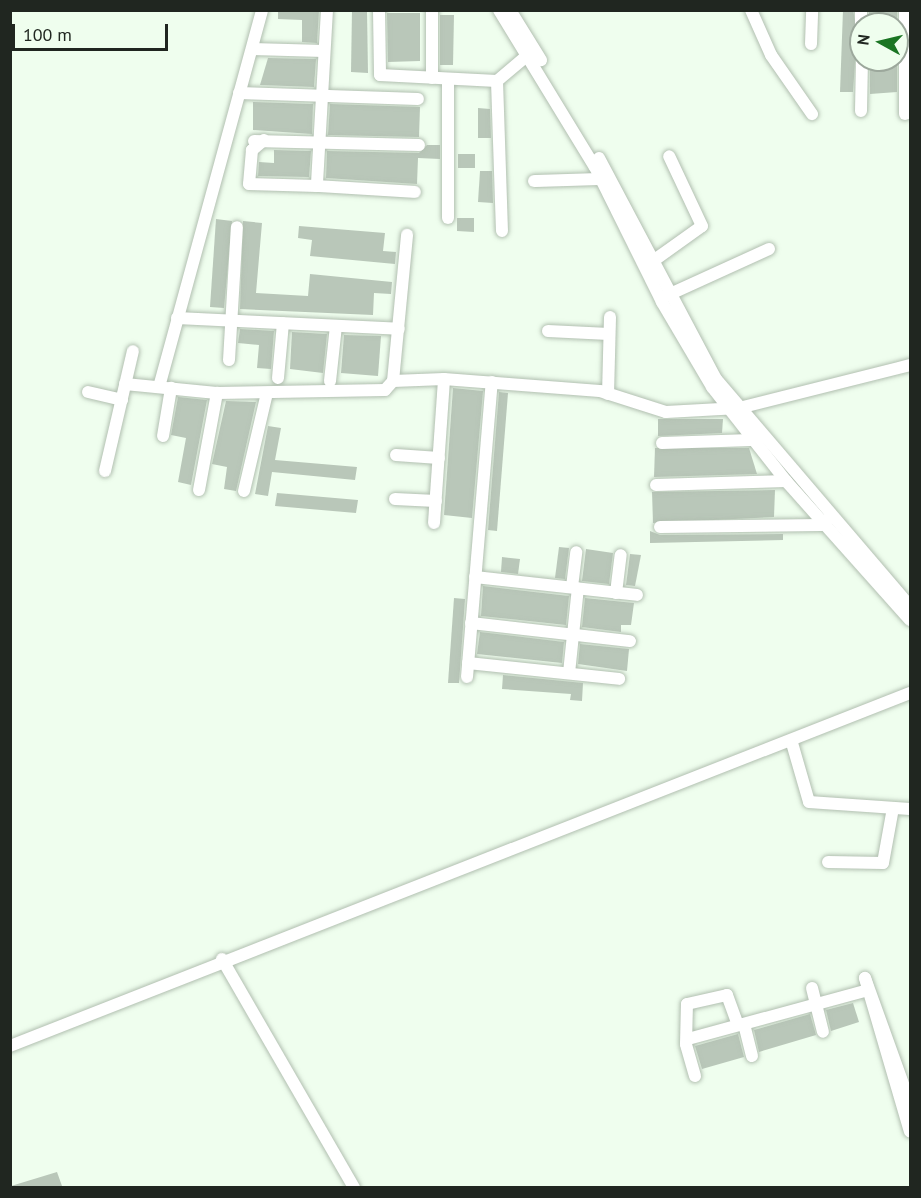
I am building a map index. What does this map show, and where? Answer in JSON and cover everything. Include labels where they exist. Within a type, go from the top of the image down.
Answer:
[{"type":"street","points":[[163,436],[162,387],[177,318],[262,10]]},
{"type":"street","points":[[317,186],[327,10]]},
{"type":"street","points":[[378,10],[380,75],[497,81],[529,54]]},
{"type":"street","points":[[432,10],[432,78]]},
{"type":"street","points":[[499,10],[524,39],[529,54],[601,179],[662,302],[734,408],[832,515],[910,606]]},
{"type":"street","points":[[751,10],[771,55],[812,114]]},
{"type":"street","points":[[812,10],[812,44]]},
{"type":"street","points":[[510,11],[524,39],[622,196],[668,295],[751,440],[822,524],[910,620]]},
{"type":"street","points":[[252,49],[324,51]]},
{"type":"street","points":[[861,111],[862,72]]},
{"type":"street","points":[[904,72],[905,114]]},
{"type":"street","points":[[448,79],[448,218]]},
{"type":"street","points":[[497,81],[502,231]]},
{"type":"street","points":[[240,93],[418,99]]},
{"type":"street","points":[[415,192],[249,184],[252,150],[259,141],[320,140],[419,145]]},
{"type":"street","points":[[653,261],[702,226],[669,156]]},
{"type":"street","points":[[534,181],[601,179]]},
{"type":"street","points":[[229,360],[237,227]]},
{"type":"street","points":[[125,384],[217,393],[385,390],[393,381],[407,235]]},
{"type":"street","points":[[668,295],[769,249]]},
{"type":"street","points":[[608,394],[610,317]]},
{"type":"street","points":[[177,318],[399,329]]},
{"type":"street","points":[[278,378],[283,323]]},
{"type":"street","points":[[330,381],[336,326]]},
{"type":"street","points":[[548,331],[609,334]]},
{"type":"street","points":[[105,471],[133,351]]},
{"type":"street","points":[[393,381],[444,379],[608,394],[666,412],[734,408],[910,365]]},
{"type":"street","points":[[434,523],[444,379]]},
{"type":"street","points":[[467,678],[492,382]]},
{"type":"street","points":[[88,392],[122,400]]},
{"type":"street","points":[[199,490],[217,393]]},
{"type":"street","points":[[244,491],[267,393]]},
{"type":"street","points":[[662,443],[751,440]]},
{"type":"street","points":[[396,455],[439,458]]},
{"type":"street","points":[[657,485],[786,481]]},
{"type":"street","points":[[395,499],[436,501]]},
{"type":"street","points":[[660,527],[822,524],[832,515]]},
{"type":"street","points":[[569,673],[576,552]]},
{"type":"street","points":[[616,593],[621,555]]},
{"type":"street","points":[[475,577],[637,595]]},
{"type":"street","points":[[471,622],[630,641]]},
{"type":"street","points":[[468,663],[619,679]]},
{"type":"street","points":[[10,1046],[222,959],[792,743],[910,693]]},
{"type":"street","points":[[792,743],[809,802],[910,809]]},
{"type":"street","points":[[828,862],[884,863],[893,808]]},
{"type":"street","points":[[222,959],[354,1188]]},
{"type":"street","points":[[910,1103],[865,978],[865,991],[910,1132]]},
{"type":"street","points":[[812,988],[823,1032]]},
{"type":"street","points":[[688,1039],[865,991]]},
{"type":"street","points":[[695,1076],[688,1039],[691,1001],[730,996],[752,1056]]},
{"type":"building","points":[[278,10],[319,10],[317,43],[302,42],[302,20],[278,19]]},
{"type":"building","points":[[352,10],[367,10],[368,73],[351,72]]},
{"type":"building","points":[[843,10],[853,10],[853,12],[849,12],[849,72],[854,72],[853,92],[840,92]]},
{"type":"building","points":[[869,10],[897,10],[897,12],[869,12]]},
{"type":"building","points":[[387,13],[420,13],[420,61],[388,62]]},
{"type":"building","points":[[440,15],[454,15],[453,65],[440,65]]},
{"type":"building","points":[[268,58],[316,59],[314,87],[260,85]]},
{"type":"building","points":[[870,72],[897,72],[897,92],[870,94]]},
{"type":"building","points":[[253,102],[313,104],[312,134],[253,130]]},
{"type":"building","points":[[330,104],[420,107],[419,137],[328,135]]},
{"type":"building","points":[[478,108],[490,109],[491,138],[478,138]]},
{"type":"building","points":[[427,145],[440,145],[440,159],[418,158],[417,184],[326,178],[327,151],[419,153]]},
{"type":"building","points":[[274,150],[311,151],[309,177],[258,176],[259,162],[274,163]]},
{"type":"building","points":[[458,154],[475,154],[475,168],[458,168]]},
{"type":"building","points":[[480,171],[492,171],[493,203],[478,202]]},
{"type":"building","points":[[457,218],[474,218],[474,232],[457,231]]},
{"type":"building","points":[[216,219],[232,221],[224,308],[210,307]]},
{"type":"building","points":[[243,221],[262,223],[256,293],[308,296],[310,274],[392,282],[391,294],[374,293],[373,315],[240,309]]},
{"type":"building","points":[[299,226],[385,233],[383,251],[396,252],[395,264],[310,256],[312,240],[298,238]]},
{"type":"building","points":[[240,329],[274,331],[271,369],[257,368],[259,345],[238,343]]},
{"type":"building","points":[[292,332],[327,334],[323,373],[290,369]]},
{"type":"building","points":[[344,335],[381,336],[378,376],[341,373]]},
{"type":"building","points":[[453,388],[483,391],[472,518],[444,515]]},
{"type":"building","points":[[499,392],[508,393],[497,531],[488,530]]},
{"type":"building","points":[[178,397],[207,400],[191,485],[178,482],[186,438],[171,435]]},
{"type":"building","points":[[226,401],[256,402],[236,491],[224,489],[227,467],[212,464]]},
{"type":"building","points":[[658,419],[723,419],[722,433],[658,436]]},
{"type":"building","points":[[268,426],[281,428],[275,460],[357,467],[355,480],[272,472],[268,496],[255,494]]},
{"type":"building","points":[[655,448],[749,448],[757,474],[654,477]]},
{"type":"building","points":[[775,490],[774,517],[653,523],[652,492]]},
{"type":"building","points":[[277,493],[358,500],[356,513],[275,506]]},
{"type":"building","points":[[650,531],[660,535],[783,534],[783,540],[650,543]]},
{"type":"building","points":[[559,547],[569,548],[565,579],[555,578]]},
{"type":"building","points":[[586,549],[613,553],[609,584],[582,581]]},
{"type":"building","points":[[630,554],[641,555],[635,586],[626,585]]},
{"type":"building","points":[[502,557],[520,559],[518,574],[501,572]]},
{"type":"building","points":[[483,586],[569,596],[566,625],[481,616]]},
{"type":"building","points":[[454,598],[465,599],[459,683],[448,683]]},
{"type":"building","points":[[585,598],[634,603],[631,625],[621,625],[621,632],[582,627]]},
{"type":"building","points":[[480,632],[564,642],[562,663],[477,654]]},
{"type":"building","points":[[580,644],[629,649],[627,671],[578,664]]},
{"type":"building","points":[[503,675],[583,683],[582,701],[570,700],[571,694],[502,689]]},
{"type":"building","points":[[853,1003],[859,1022],[831,1031],[826,1010]]},
{"type":"building","points":[[810,1014],[816,1035],[759,1052],[754,1030]]},
{"type":"building","points":[[738,1034],[744,1057],[702,1069],[695,1046]]},
{"type":"building","points":[[57,1172],[62,1186],[11,1188],[11,1186]]}]
